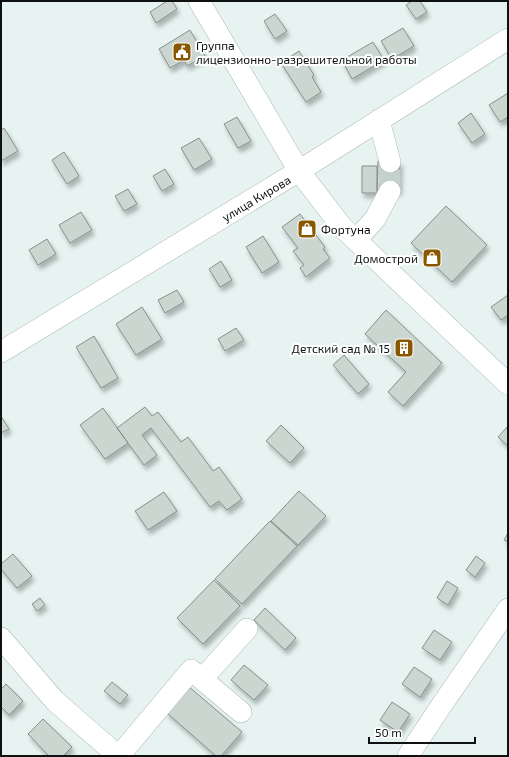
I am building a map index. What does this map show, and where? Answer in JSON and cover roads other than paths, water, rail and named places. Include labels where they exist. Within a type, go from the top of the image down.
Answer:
[{"type":"street","points":[[199,1],[299,171],[342,227],[508,384]]},
{"type":"street","name":"улица Кирова","points":[[1,352],[299,171],[508,39]]},
{"type":"street","points":[[379,120],[390,162]]},
{"type":"street","points":[[356,240],[375,219],[390,191]]},
{"type":"street","points":[[408,756],[508,609]]},
{"type":"street","points":[[202,679],[247,628]]},
{"type":"street","points":[[1,638],[55,701],[118,756],[191,670],[241,712]]},
{"type":"tunnel","points":[[390,162],[390,191]]},
{"type":"place","name":"Группа лицензионно-разрешительной работы","points":[[182,52]]},
{"type":"place","name":"Фортуна","points":[[307,229]]},
{"type":"place","name":"Домострой","points":[[432,258]]},
{"type":"place","name":"Детский сад № 15","points":[[404,348]]}]
